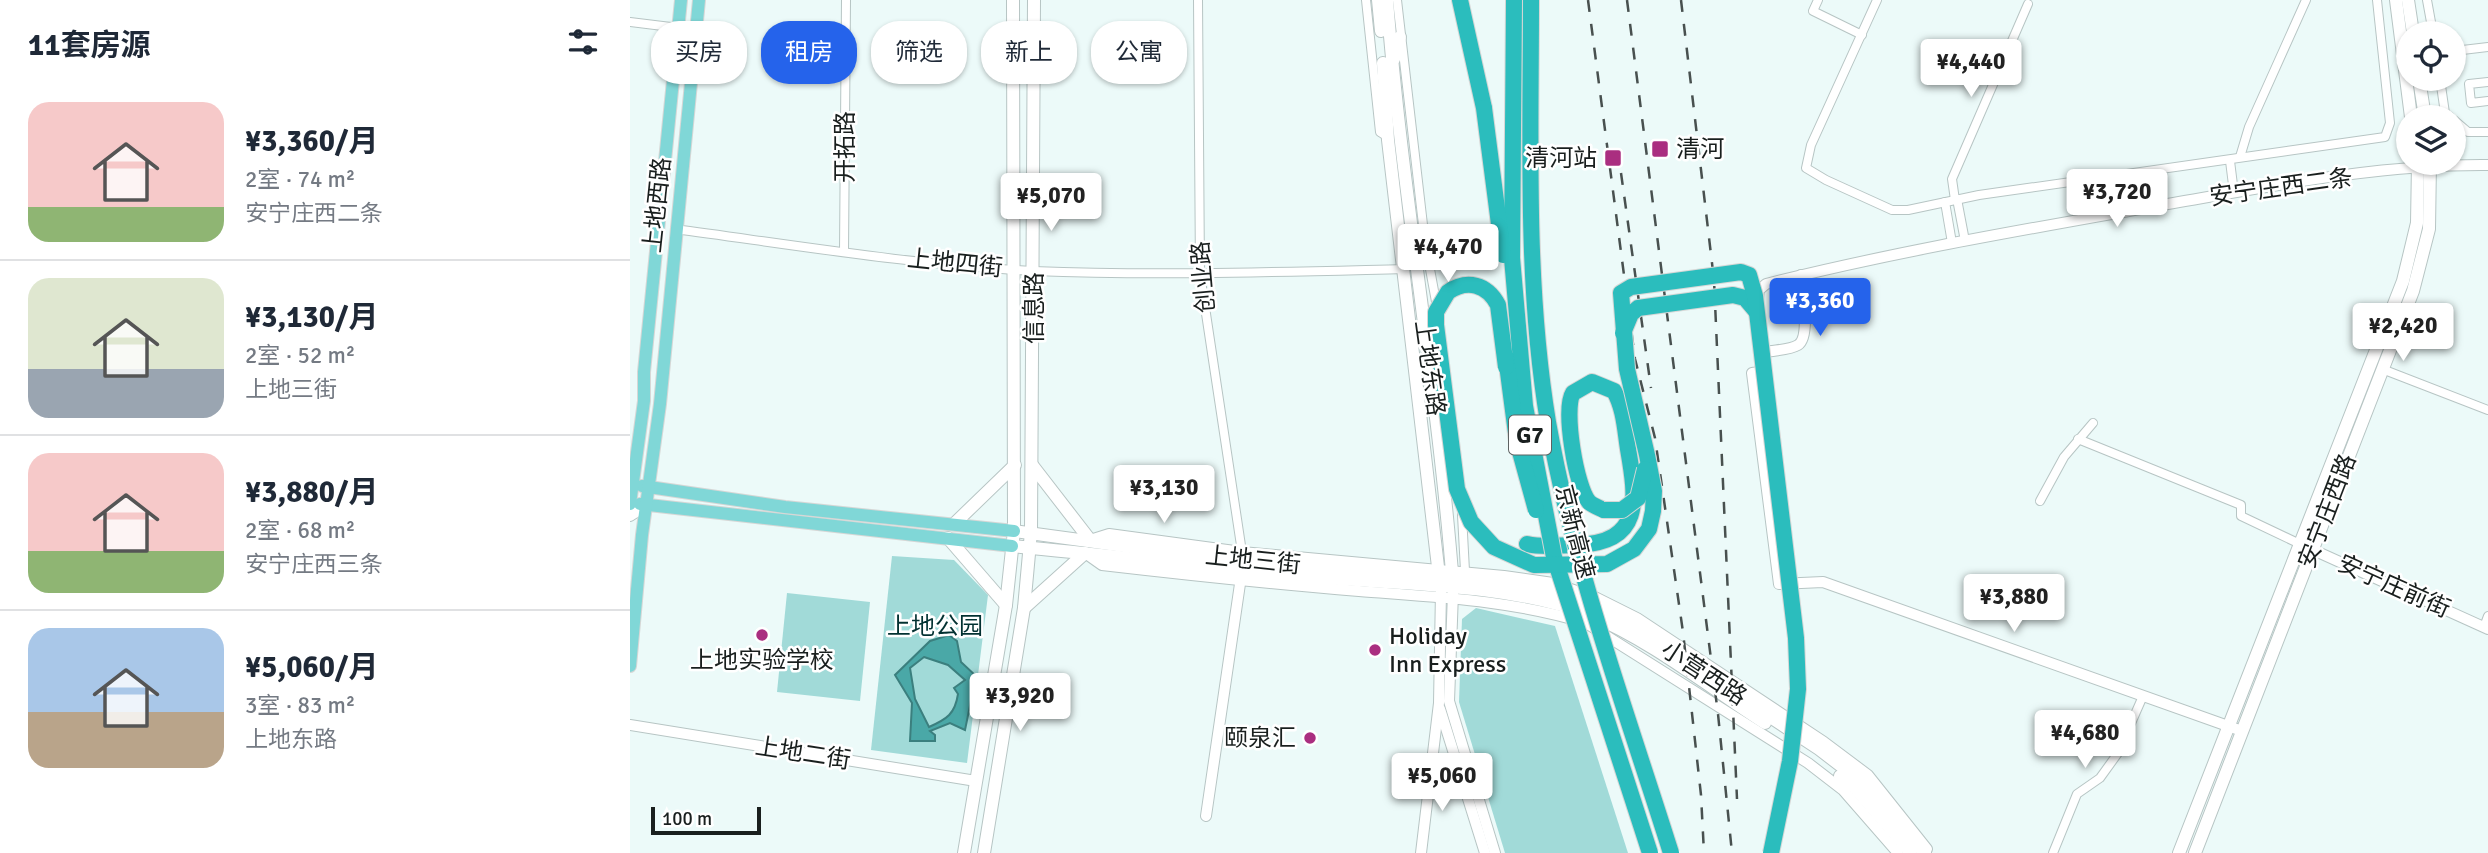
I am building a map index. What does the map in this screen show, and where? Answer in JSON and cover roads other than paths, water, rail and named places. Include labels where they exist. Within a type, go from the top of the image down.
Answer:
[{"type":"highway","points":[[1461,0],[1484,108],[1504,259],[1506,367]]},
{"type":"highway","name":"京新高速","points":[[1514,0],[1512,258],[1525,406],[1554,557],[1650,853]]},
{"type":"highway","name":"京新高速","points":[[1531,0],[1534,288],[1548,420],[1579,568],[1671,853]]},
{"type":"highway","points":[[1554,557],[1532,500],[1517,441],[1498,305],[1493,297],[1478,285],[1471,284],[1448,292],[1436,312],[1436,325],[1457,489],[1471,522],[1494,547],[1534,565],[1607,564],[1633,549],[1649,529],[1654,491],[1627,369],[1619,296],[1630,287],[1741,272],[1749,275],[1755,303],[1796,638],[1798,689],[1790,761],[1771,853]]},
{"type":"highway","points":[[1623,333],[1631,314],[1638,308],[1733,295],[1755,303]]},
{"type":"highway","points":[[1527,544],[1590,544],[1606,541],[1623,530],[1629,522],[1635,491],[1620,406],[1614,391],[1592,382],[1573,393],[1568,413],[1580,485],[1589,502],[1605,510],[1622,510],[1638,498],[1642,490],[1644,457],[1641,429]]},
{"type":"main road","name":"上地西路","points":[[680,21],[681,0]]},
{"type":"main road","name":"上地西路","points":[[630,666],[699,0]]},
{"type":"main road","name":"信息路","points":[[1012,545],[1015,465],[1013,0]]},
{"type":"main road","name":"信息路","points":[[1024,608],[1031,532],[1034,0]]},
{"type":"main road","name":"上地东路","points":[[1378,0],[1388,137],[1447,580]]},
{"type":"main road","name":"上地东路","points":[[1387,0],[1392,69],[1413,249],[1442,454],[1447,580]]},
{"type":"main road","points":[[2396,0],[2409,105]]},
{"type":"main road","points":[[2407,0],[2411,21]]},
{"type":"main road","points":[[1392,69],[1401,37]]},
{"type":"main road","name":"上地西路","points":[[630,503],[673,84]]},
{"type":"main road","name":"安宁庄西路","points":[[2179,853],[2403,281],[2417,223],[2423,175]]},
{"type":"main road","name":"安宁庄西路","points":[[2195,853],[2425,255],[2429,229],[2425,175]]},
{"type":"main road","points":[[954,524],[1015,465]]},
{"type":"main road","points":[[1032,465],[1090,540]]},
{"type":"main road","points":[[632,485],[785,507],[1013,531]]},
{"type":"main road","points":[[630,503],[1012,545],[1006,605],[964,853]]},
{"type":"main road","name":"上地三街","points":[[1013,531],[1090,540],[1241,566]]},
{"type":"main road","points":[[948,538],[1006,605]]},
{"type":"main road","name":"上地三街","points":[[1012,545],[1241,566],[1447,580]]},
{"type":"main road","points":[[984,853],[1024,608],[1085,553]]},
{"type":"main road","name":"小营西路","points":[[1447,580],[1550,602],[1589,615],[1627,634],[1812,754],[1855,788],[1910,853]]},
{"type":"main road","name":"小营西路","points":[[1447,580],[1551,593],[1592,607],[1632,626],[1819,749],[1861,782],[1927,853]]},
{"type":"street","name":"开拓路","points":[[844,252],[846,0]]},
{"type":"street","name":"创业路","points":[[1198,0],[1200,274],[1241,566],[1206,817]]},
{"type":"street","points":[[1366,0],[1376,111],[1380,132],[1388,137]]},
{"type":"street","points":[[1398,0],[1425,242],[1457,459],[1447,580]]},
{"type":"street","points":[[1818,0],[1813,11],[1862,35]]},
{"type":"street","points":[[1877,0],[1811,145],[1806,168],[1892,210],[1908,210],[1956,200],[2385,137],[2390,123],[2377,0]]},
{"type":"street","points":[[2240,157],[2249,127],[2306,0]]},
{"type":"street","points":[[2427,0],[2431,21]]},
{"type":"street","points":[[1965,241],[1952,179],[2028,4]]},
{"type":"street","points":[[630,22],[651,25]]},
{"type":"street","points":[[2466,50],[2488,47]]},
{"type":"street","points":[[2486,82],[2487,102],[2471,103],[2469,84],[2486,82]]},
{"type":"street","points":[[2466,130],[2488,132]]},
{"type":"street","points":[[2230,161],[2234,193]]},
{"type":"street","name":"安宁庄西二条","points":[[2466,164],[2488,164]]},
{"type":"street","name":"安宁庄西二条","points":[[1766,352],[1759,290],[1766,284],[1952,243],[2234,193],[2396,168]]},
{"type":"street","points":[[1945,202],[1952,243]]},
{"type":"street","name":"上地四街","points":[[675,229],[844,252],[1014,270],[1200,274],[1404,270]]},
{"type":"street","points":[[1801,275],[1805,326],[1802,341],[1797,345],[1766,352],[1759,372],[1752,373],[1779,584],[1823,582],[2242,731]]},
{"type":"street","points":[[2382,369],[2488,411]]},
{"type":"street","points":[[2040,501],[2064,457],[2094,423]]},
{"type":"street","points":[[2078,439],[2241,505],[2241,516],[2300,544]]},
{"type":"street","points":[[630,516],[647,505]]},
{"type":"street","name":"安宁庄前街","points":[[2300,544],[2487,624]]},
{"type":"street","name":"上地三街","points":[[1241,566],[1447,580]]},
{"type":"street","name":"小营西路","points":[[1447,580],[1504,576],[1553,583],[1597,598],[1637,618],[1824,742],[1868,775],[1927,853]]},
{"type":"street","name":"小营西路","points":[[1447,580],[1586,623],[1620,642],[1808,762],[1843,790],[1898,853]]},
{"type":"street","name":"上地东路","points":[[1444,702],[1447,580]]},
{"type":"street","points":[[2053,853],[2077,794],[2101,778],[2118,753],[2143,696]]},
{"type":"street","points":[[1421,853],[1431,770],[1444,702]]},
{"type":"street","points":[[1444,702],[1459,771],[1485,853]]},
{"type":"street","points":[[1444,702],[1495,853]]},
{"type":"street","name":"上地二街","points":[[630,725],[976,781]]},
{"type":"street","points":[[1431,770],[1459,771]]},
{"type":"railway","points":[[1588,0],[1635,359],[1655,438],[1683,632],[1701,795],[1704,853]]},
{"type":"railway","points":[[1627,0],[1718,714],[1732,853]]},
{"type":"railway","points":[[1681,0],[1714,280],[1737,799]]},
{"type":"railway","points":[[1621,173],[1651,388]]},
{"type":"place","name":"清河","points":[[1660,149]]},
{"type":"place","name":"清河站","points":[[1613,158]]},
{"type":"place","name":"上地实验学校","points":[[762,635]]},
{"type":"place","name":"Holiday Inn Express","points":[[1375,650]]},
{"type":"place","name":"颐泉汇","points":[[1310,738]]},
{"type":"park label","name":"上地公园","points":[[935,626]]}]
